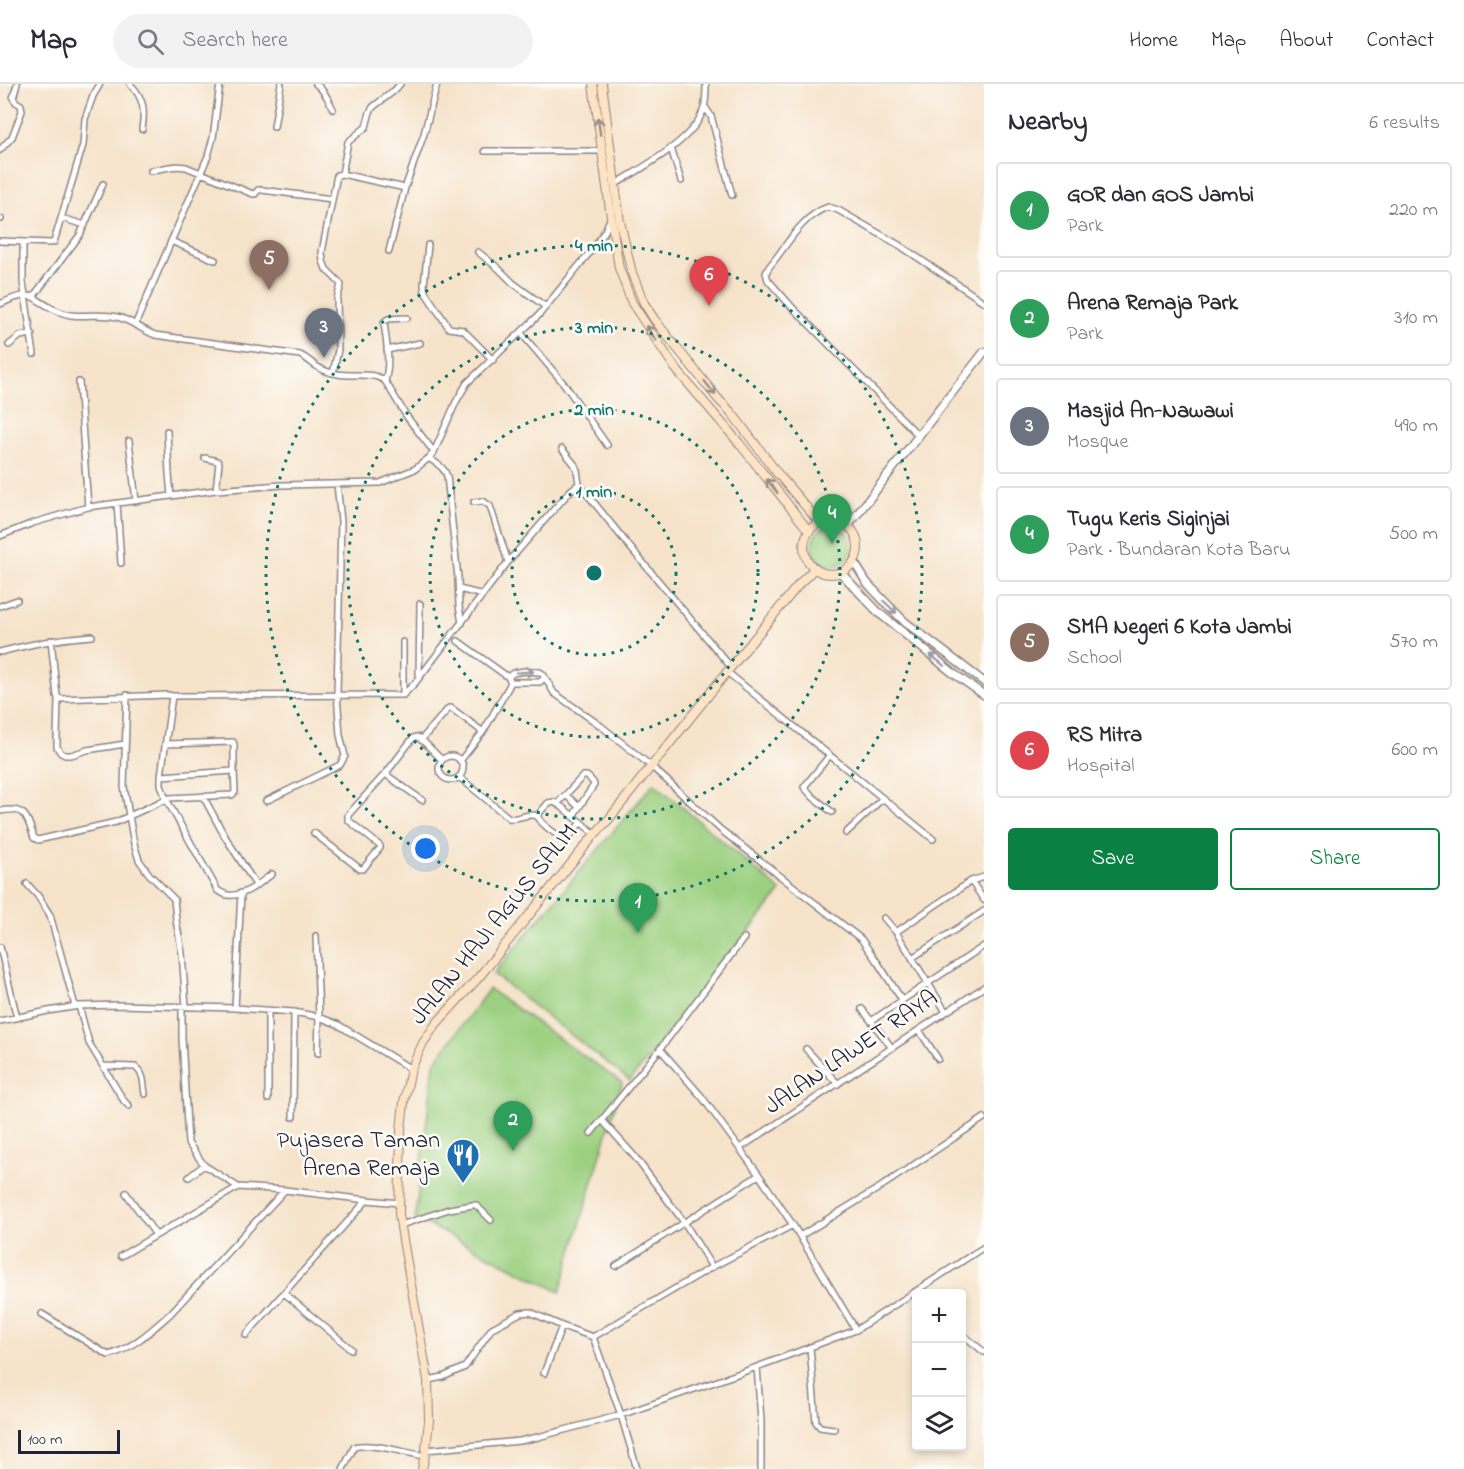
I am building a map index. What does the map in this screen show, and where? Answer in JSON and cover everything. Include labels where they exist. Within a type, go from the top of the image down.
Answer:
[{"type":"main road","points":[[593,84],[619,268],[632,303],[675,368],[739,442],[809,531]]},
{"type":"main road","points":[[602,84],[620,222],[632,273],[644,303],[677,348],[819,522]]},
{"type":"main road","points":[[667,357],[677,348]]},
{"type":"main road","points":[[835,520],[854,531],[857,538],[857,554],[854,562],[848,568],[832,574],[823,573],[809,563],[804,547],[805,539],[809,531],[819,522],[835,520]]},
{"type":"main road","name":"JALAN HAJI AGUS SALIM","points":[[422,1469],[429,1420],[428,1380],[399,1203],[401,1130],[411,1069],[423,1043],[436,1024],[479,977],[729,669],[815,568]]},
{"type":"street","points":[[0,150],[12,137],[22,111],[21,105],[13,98],[17,84]]},
{"type":"street","points":[[0,241],[53,243],[83,145],[85,119],[100,84]]},
{"type":"street","points":[[130,84],[143,104],[142,129]]},
{"type":"street","points":[[135,325],[201,173],[213,138],[220,84]]},
{"type":"street","points":[[274,127],[281,84]]},
{"type":"street","points":[[316,84],[330,101],[333,109]]},
{"type":"street","points":[[342,174],[348,142],[366,127],[373,107],[400,84]]},
{"type":"street","points":[[389,251],[405,188],[424,134],[437,84]]},
{"type":"street","points":[[616,184],[684,139],[697,124],[705,107],[706,84]]},
{"type":"street","points":[[705,107],[711,116],[732,195]]},
{"type":"street","points":[[671,148],[681,181]]},
{"type":"street","points":[[485,151],[602,151]]},
{"type":"street","points":[[151,171],[178,165],[253,194],[262,190],[332,199]]},
{"type":"street","points":[[333,373],[338,350],[337,299],[341,285],[326,269],[322,252],[337,175],[342,174],[405,188]]},
{"type":"street","points":[[33,297],[80,235],[103,184]]},
{"type":"street","points":[[918,435],[790,306],[768,280],[766,273],[807,219],[819,210],[828,207],[838,210],[899,245],[984,302]]},
{"type":"street","points":[[0,536],[33,523],[88,507],[216,490],[280,485],[380,483],[415,469],[434,452],[467,383],[546,307],[595,246],[611,217]]},
{"type":"street","points":[[61,218],[85,225]]},
{"type":"street","points":[[171,241],[215,260]]},
{"type":"street","points":[[23,242],[25,295],[34,354]]},
{"type":"street","points":[[428,245],[425,292],[449,328],[463,330],[493,360]]},
{"type":"street","points":[[478,252],[498,267],[513,283],[546,307]]},
{"type":"street","points":[[0,304],[25,295],[33,297],[56,311],[71,315],[117,317],[155,335],[300,355],[308,358],[318,368],[333,373],[374,375],[385,381],[406,417],[434,452]]},
{"type":"street","points":[[385,381],[388,373],[384,322],[407,318]]},
{"type":"street","points":[[521,333],[565,385],[607,445]]},
{"type":"street","points":[[9,345],[20,336],[32,334]]},
{"type":"street","points":[[387,350],[420,343]]},
{"type":"street","points":[[848,526],[984,352]]},
{"type":"street","points":[[79,382],[88,507]]},
{"type":"street","points":[[167,431],[171,496]]},
{"type":"street","points":[[129,441],[136,501]]},
{"type":"street","points":[[562,449],[575,465],[579,484],[729,669],[882,799],[933,839]]},
{"type":"street","points":[[205,458],[219,463],[216,490]]},
{"type":"street","points":[[429,458],[445,470],[447,476],[462,623]]},
{"type":"street","points":[[266,801],[340,765],[345,756],[340,735],[337,694],[341,521],[337,484]]},
{"type":"street","points":[[58,698],[128,695],[403,694],[416,683],[508,562],[571,490],[579,484]]},
{"type":"street","points":[[474,502],[483,501],[490,506],[508,562]]},
{"type":"street","points":[[117,503],[121,563]]},
{"type":"street","points":[[854,562],[867,583],[905,621],[984,682]]},
{"type":"street","points":[[840,572],[879,613],[984,695]]},
{"type":"street","points":[[459,589],[483,595]]},
{"type":"street","points":[[0,606],[17,600]]},
{"type":"street","points":[[419,678],[420,604]]},
{"type":"street","points":[[0,652],[51,640],[92,636]]},
{"type":"street","points":[[51,640],[58,698],[57,747],[61,753],[71,755],[125,744]]},
{"type":"street","points":[[458,641],[510,680],[540,682],[544,678]]},
{"type":"street","points":[[403,642],[403,694]]},
{"type":"street","points":[[460,761],[483,732],[513,673],[540,672],[555,693],[651,766],[721,830],[861,939],[902,1000]]},
{"type":"street","points":[[128,695],[124,787],[129,817],[139,860],[149,874],[174,899],[182,953],[184,1007],[182,1038],[188,1143],[204,1166],[238,1187],[399,1203]]},
{"type":"street","points":[[172,696],[161,776],[161,785],[166,799],[218,891],[228,895],[242,893],[272,874]]},
{"type":"street","points":[[421,740],[449,708],[483,732]]},
{"type":"street","points":[[314,833],[363,869],[380,846],[348,820],[348,817],[413,738],[421,740],[442,760]]},
{"type":"street","points":[[0,811],[14,809],[22,812],[28,820],[34,838],[38,840],[109,825],[166,799],[233,795],[235,792],[233,742],[165,744]]},
{"type":"street","points":[[830,755],[804,787],[832,812]]},
{"type":"street","points":[[452,756],[460,761],[462,771],[459,777],[455,780],[445,780],[439,770],[442,760],[452,756]]},
{"type":"street","points":[[161,776],[234,771]]},
{"type":"street","points":[[387,772],[388,776],[422,800]]},
{"type":"street","points":[[558,803],[583,776],[587,776],[594,785],[573,816]]},
{"type":"street","points":[[459,777],[509,818],[514,819],[531,813],[557,836],[565,839],[581,822]]},
{"type":"street","points":[[566,795],[579,807]]},
{"type":"street","points":[[202,796],[224,836],[256,885]]},
{"type":"street","points":[[846,833],[882,799]]},
{"type":"street","points":[[537,816],[550,801],[558,803],[595,834]]},
{"type":"street","points":[[896,932],[971,881],[984,877]]},
{"type":"street","points":[[971,881],[984,900]]},
{"type":"street","points":[[27,884],[50,915],[89,1043],[129,1106]]},
{"type":"street","points":[[236,1008],[242,893]]},
{"type":"street","points":[[912,958],[984,911]]},
{"type":"street","points":[[884,918],[896,932],[946,1012]]},
{"type":"street","points":[[316,936],[318,1053]]},
{"type":"street","points":[[591,1133],[660,1048],[744,938]]},
{"type":"street","points":[[871,1021],[984,946]]},
{"type":"street","points":[[0,947],[17,1018]]},
{"type":"street","name":"JALAN LAWET RAYA","points":[[740,1148],[984,987]]},
{"type":"street","points":[[0,1021],[77,1006],[236,1008],[294,1012],[319,1017],[337,1024],[411,1069]]},
{"type":"street","points":[[862,1009],[892,1048]]},
{"type":"street","points":[[268,1011],[268,1099]]},
{"type":"street","points":[[292,1117],[294,1012]]},
{"type":"street","points":[[919,1030],[938,1059]]},
{"type":"street","points":[[660,1048],[692,1084],[759,1175],[800,1236],[856,1330]]},
{"type":"street","points":[[806,1049],[838,1084]]},
{"type":"street","points":[[104,1066],[138,1069],[142,1074],[145,1094]]},
{"type":"street","points":[[800,1236],[879,1188],[984,1118]]},
{"type":"street","points":[[602,1120],[684,1222],[712,1267]]},
{"type":"street","points":[[189,1177],[204,1166]]},
{"type":"street","points":[[616,1266],[759,1175]]},
{"type":"street","points":[[121,1256],[238,1187]]},
{"type":"street","points":[[42,1314],[108,1355],[130,1345],[170,1314],[285,1190]]},
{"type":"street","points":[[126,1193],[156,1235]]},
{"type":"street","points":[[246,1335],[367,1200]]},
{"type":"street","points":[[401,1226],[449,1209],[473,1204],[477,1205],[490,1220]]},
{"type":"street","points":[[428,1380],[442,1377],[465,1366],[492,1328],[520,1312],[531,1312],[593,1337],[712,1267],[793,1225]]},
{"type":"street","points":[[924,1289],[984,1246]]},
{"type":"street","points":[[284,1293],[351,1349]]},
{"type":"street","points":[[343,1469],[354,1447],[358,1446],[425,1453],[520,1441],[621,1415],[856,1330],[912,1297]]},
{"type":"street","points":[[544,1373],[561,1326]]},
{"type":"street","points":[[593,1337],[621,1415],[637,1469]]},
{"type":"street","points":[[966,1337],[984,1352]]},
{"type":"street","points":[[810,1347],[816,1422],[820,1427],[834,1429]]},
{"type":"street","points":[[757,1367],[761,1420],[761,1469]]},
{"type":"green space","points":[[832,526],[846,532],[852,546],[846,560],[832,566],[818,560],[812,546],[818,532]]},
{"type":"green space","points":[[654,783],[781,891],[630,1081],[493,974]]},
{"type":"green space","points":[[489,989],[622,1083],[560,1292],[415,1218],[434,1063]]},
{"type":"place","name":"SMA Negeri 6 Kota Jambi","points":[[269,290]]},
{"type":"place","name":"RS Mitra","points":[[709,306]]},
{"type":"place","name":"Masjid An-Nawawi","points":[[324,358]]},
{"type":"place","name":"Tugu Keris Siginjai","points":[[832,544]]},
{"type":"place","name":"GOR dan GOS Jambi","points":[[638,933]]},
{"type":"place","name":"Arena Remaja Park","points":[[513,1151]]},
{"type":"place","name":"Pujasera Taman Arena Remaja","points":[[463,1184]]}]
